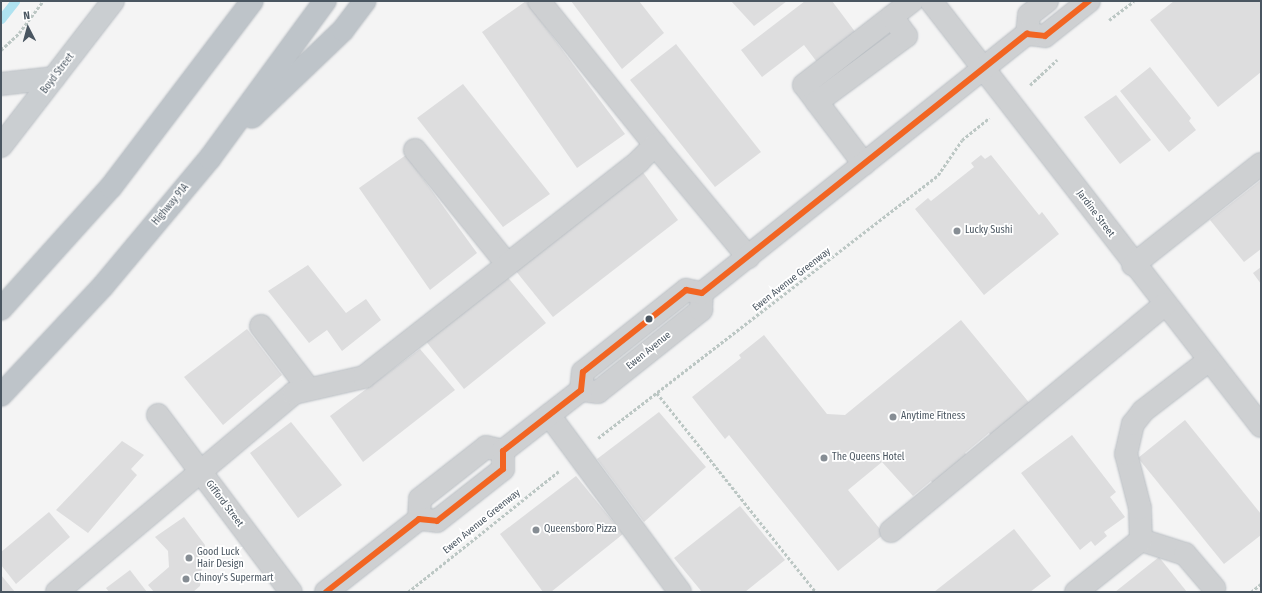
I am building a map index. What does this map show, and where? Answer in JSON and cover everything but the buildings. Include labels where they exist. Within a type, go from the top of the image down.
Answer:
[{"type":"highway","points":[[1,309],[110,187],[252,1]]},
{"type":"highway","name":"Highway 91A","points":[[1,395],[103,286],[210,158],[325,1]]},
{"type":"highway","points":[[210,158],[343,30],[365,1]]},
{"type":"main road","name":"Boyd Street","points":[[1,146],[114,1]]},
{"type":"main road","points":[[1,84],[54,78]]},
{"type":"street","points":[[540,1],[655,145],[748,257]]},
{"type":"street","points":[[864,164],[817,102],[906,36],[892,17],[912,1]]},
{"type":"street","name":"Jardine Street","points":[[930,1],[985,68],[1133,265],[1261,426]]},
{"type":"street","points":[[1047,1],[1029,15],[1028,34],[1045,36],[1089,1]]},
{"type":"street","name":"Ewen Avenue","points":[[326,592],[419,518],[437,521],[503,469],[503,451],[581,390],[598,392],[701,310],[702,293],[1028,34]]},
{"type":"street","points":[[57,592],[294,393],[308,388],[364,377],[639,161],[655,145]]},
{"type":"street","points":[[415,150],[507,264]]},
{"type":"street","points":[[1133,265],[1261,164]]},
{"type":"street","points":[[891,531],[1165,304]]},
{"type":"street","points":[[261,326],[308,388]]},
{"type":"street","points":[[1141,540],[1140,508],[1126,454],[1133,424],[1143,411],[1208,361]]},
{"type":"street","name":"Gifford Street","points":[[158,415],[291,592]]},
{"type":"street","points":[[549,416],[680,592]]},
{"type":"street","points":[[1141,540],[1185,554],[1214,588]]},
{"type":"street","points":[[1076,592],[1141,540]]},
{"type":"path","points":[[1,50],[19,33],[43,1]]},
{"type":"path","name":"Ewen Avenue Greenway","points":[[593,442],[938,175],[962,140],[989,118]]},
{"type":"path","points":[[657,393],[816,592]]},
{"type":"path","name":"Ewen Avenue Greenway","points":[[408,592],[560,470]]},
{"type":"path","points":[[1251,592],[1261,584]]},
{"type":"waterway","points":[[1,19],[15,1]]},
{"type":"transit line","points":[[326,592],[419,519],[437,521],[503,469],[503,451],[581,390],[583,372],[686,290],[702,293],[1027,34],[1045,36],[1089,1]]},
{"type":"place","name":"Lucky Sushi","points":[[957,231]]},
{"type":"place","name":"Anytime Fitness","points":[[893,417]]},
{"type":"place","name":"The Queens Hotel","points":[[824,458]]},
{"type":"place","name":"Queensboro Pizza","points":[[536,530]]},
{"type":"place","name":"Good Luck Hair Design","points":[[189,558]]},
{"type":"place","name":"Chinoy's Supermart","points":[[186,579]]}]
